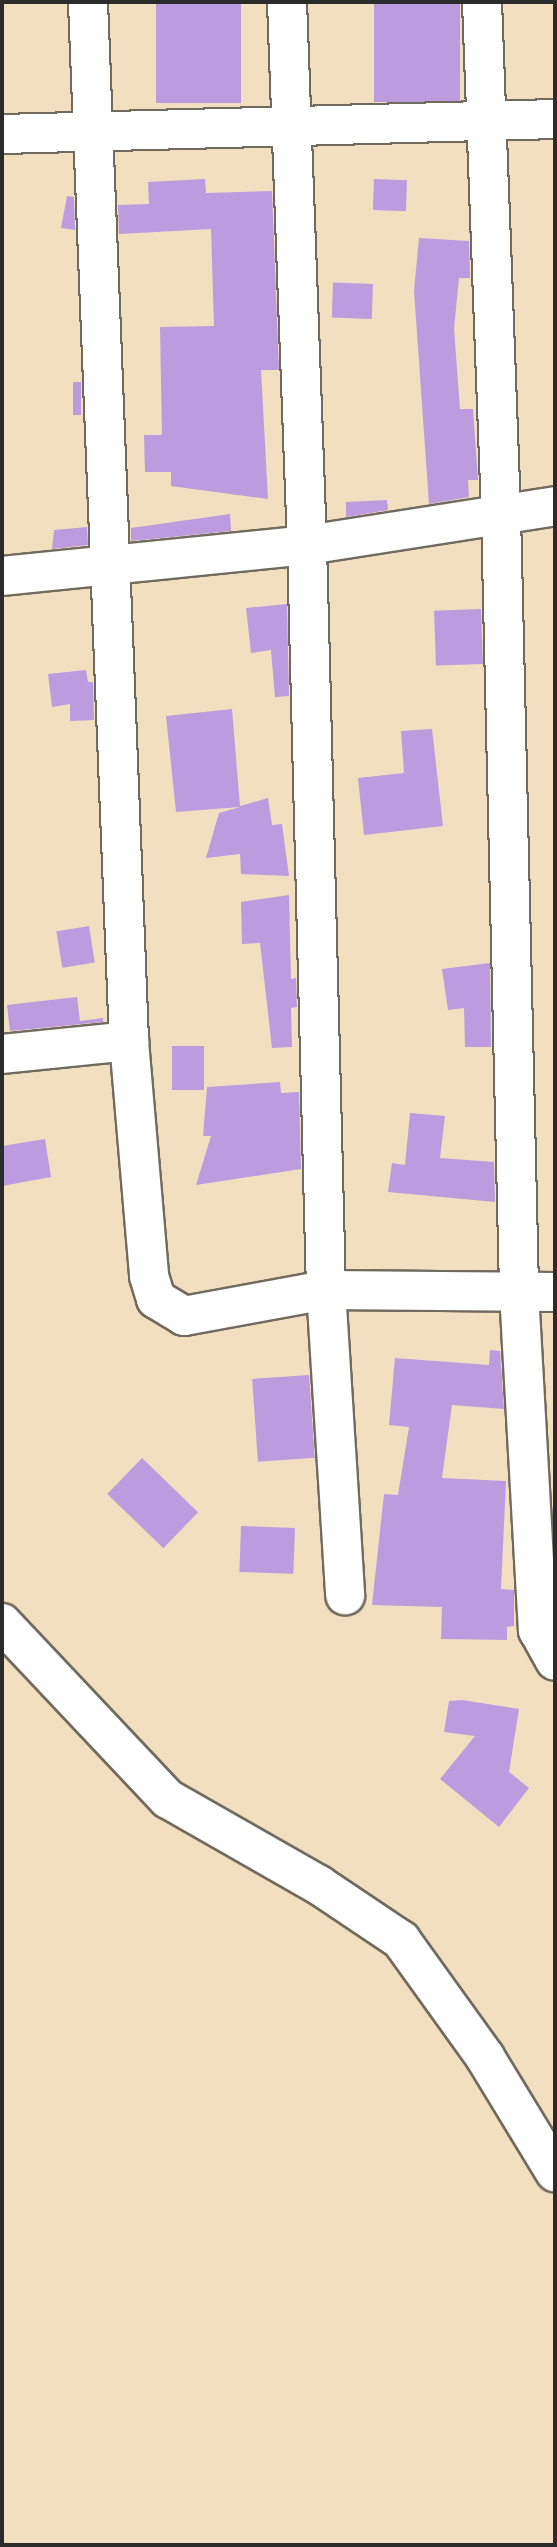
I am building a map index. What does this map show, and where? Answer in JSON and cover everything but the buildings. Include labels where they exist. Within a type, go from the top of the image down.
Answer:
[{"type":"street","points":[[88,2],[91,133],[129,1041],[149,1276],[156,1299],[184,1316],[326,1290],[537,1292]]},
{"type":"street","points":[[287,2],[307,545],[326,1290],[345,1595]]},
{"type":"street","points":[[482,2],[501,514],[537,1292],[538,1630],[555,1661]]},
{"type":"street","points":[[2,134],[555,119]]},
{"type":"street","points":[[2,576],[307,545],[555,506]]},
{"type":"street","points":[[2,1054],[129,1041]]},
{"type":"street","points":[[2,1623],[168,1798],[319,1885],[401,1940],[485,2057],[555,2172]]}]
